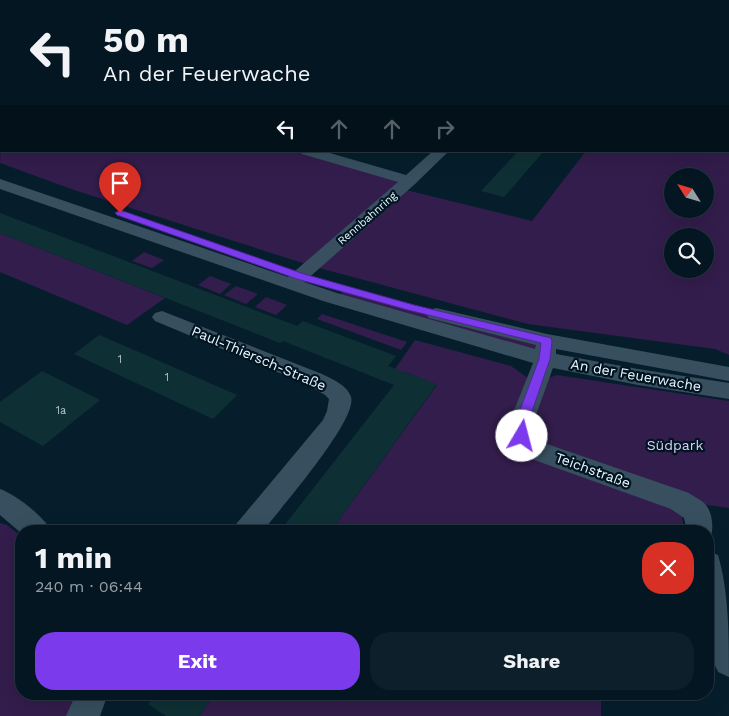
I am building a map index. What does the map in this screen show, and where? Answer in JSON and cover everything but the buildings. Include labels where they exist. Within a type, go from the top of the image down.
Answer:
[{"type":"street","points":[[311,152],[410,181]]},
{"type":"street","points":[[350,164],[366,152]]},
{"type":"street","name":"Rennbahnring","points":[[296,280],[444,153]]},
{"type":"street","name":"An der Feuerwache","points":[[0,173],[296,280],[356,305],[546,350],[638,377],[729,391]]},
{"type":"street","name":"An der Feuerwache","points":[[0,184],[296,280]]},
{"type":"street","name":"Paul-Thiersch-Straße","points":[[162,317],[314,379],[333,389],[340,398],[339,411],[331,426],[252,525]]},
{"type":"street","name":"An der Feuerwache","points":[[546,350],[729,374]]},
{"type":"street","name":"Teichstraße","points":[[546,350],[521,423],[522,436],[535,450],[680,501],[696,512],[699,525]]},
{"type":"street","points":[[0,500],[31,525]]},
{"type":"street","points":[[714,592],[729,661]]},
{"type":"street","points":[[83,716],[90,700]]},
{"type":"green space","points":[[1,152],[310,152],[410,181],[402,189],[532,221],[585,152],[729,152],[729,355],[715,349],[528,324],[312,266],[74,190],[0,163]]},
{"type":"green space","points":[[0,233],[165,298],[127,325],[0,272]]},
{"type":"green space","points":[[144,252],[164,260],[152,268],[132,261]]},
{"type":"green space","points":[[210,276],[231,284],[220,294],[198,285]]},
{"type":"green space","points":[[236,286],[258,294],[246,304],[224,295]]},
{"type":"green space","points":[[343,291],[541,346],[536,351],[339,296]]},
{"type":"green space","points":[[266,297],[287,305],[276,315],[255,307]]},
{"type":"green space","points":[[322,314],[407,342],[401,350],[317,319]]},
{"type":"green space","name":"Südpark","points":[[415,340],[511,366],[535,383],[557,375],[729,401],[729,508],[680,501],[683,525],[335,525],[437,385],[405,372],[401,375],[393,372]]},
{"type":"green space","points":[[0,523],[7,525],[15,531],[15,700],[74,700],[70,716],[0,716]]},
{"type":"green space","points":[[211,700],[601,700],[601,716],[199,716]]},
{"type":"route","points":[[120,213],[300,276],[411,308],[547,341],[544,359],[521,423],[522,436]]}]
